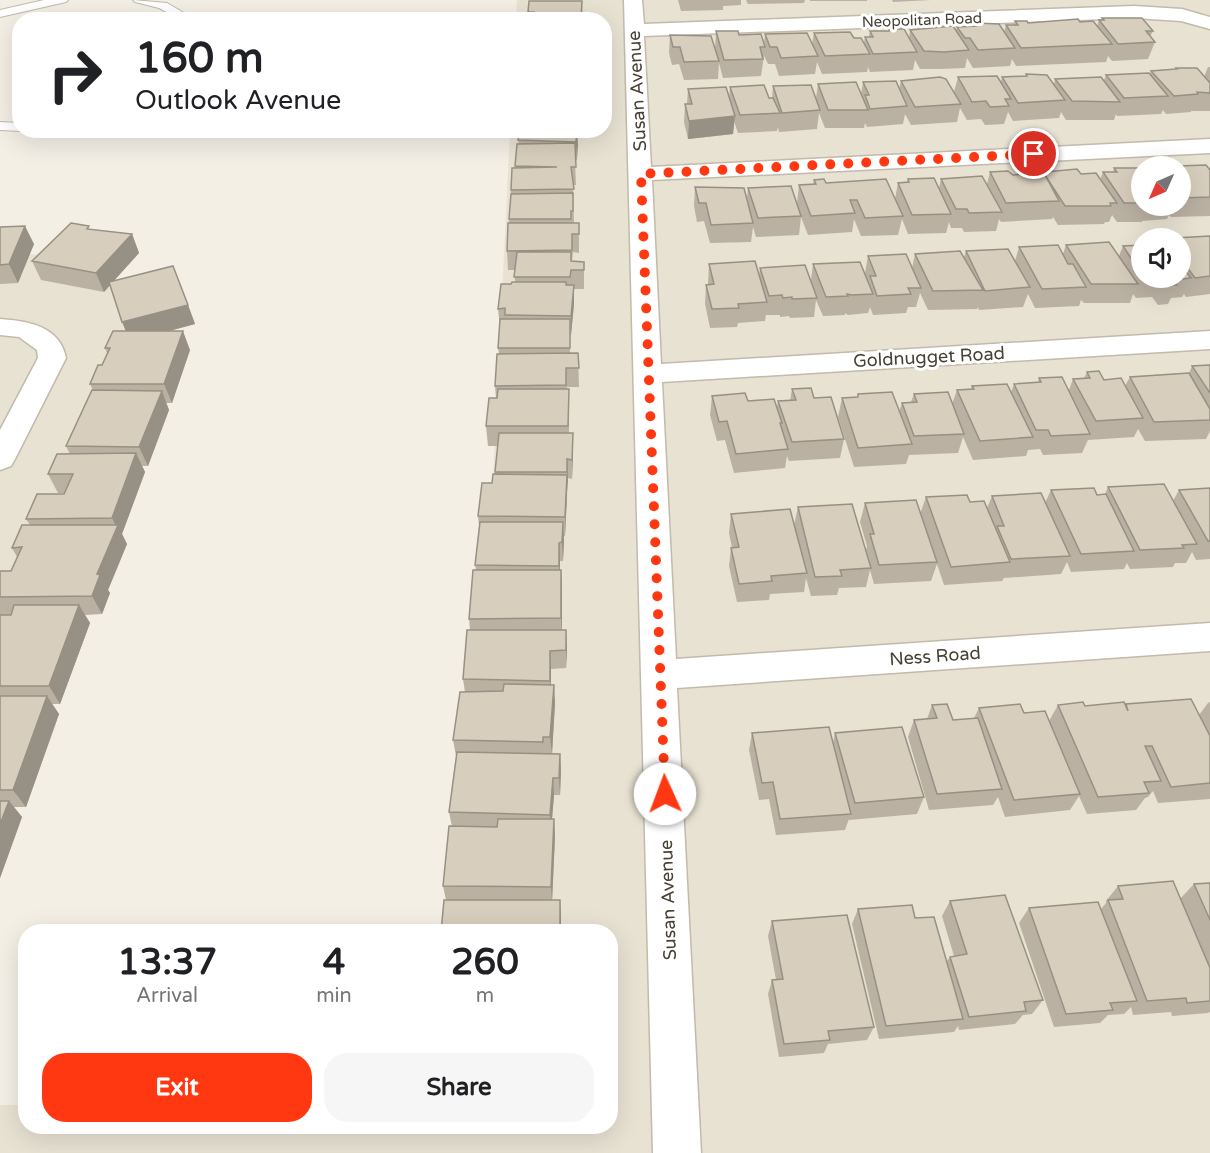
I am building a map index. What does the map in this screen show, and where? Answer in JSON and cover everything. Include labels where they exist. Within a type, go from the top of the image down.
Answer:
[{"type":"street","name":"Susan Avenue","points":[[633,0],[677,1153]]},
{"type":"street","name":"Neopolitan Road","points":[[633,30],[1048,8],[1182,15],[1210,23]]},
{"type":"street","points":[[641,174],[1210,146]]},
{"type":"street","points":[[0,327],[26,329],[50,346],[52,358],[0,459]]},
{"type":"street","name":"Goldnugget Road","points":[[649,374],[1210,340]]},
{"type":"street","name":"Ness Road","points":[[660,675],[1210,637]]},
{"type":"lane","points":[[0,14],[62,0]]},
{"type":"lane","points":[[139,0],[163,5],[176,12]]},
{"type":"shaded area","points":[[517,0],[1210,0],[1210,1153],[0,1153],[0,1105],[18,1105],[18,1134],[618,1134],[618,924],[471,924],[510,138],[612,138],[612,12],[516,12]]},
{"type":"shaded area","points":[[56,254],[127,290],[135,363],[0,633],[0,255]]},
{"type":"building","points":[[529,1],[582,1],[581,12],[528,12]]},
{"type":"building","points":[[1102,18],[1142,18],[1153,31],[1146,31],[1155,42],[1118,44],[1099,20],[1104,20]]},
{"type":"building","points":[[1078,19],[1080,22],[1093,21],[1112,44],[1021,48],[1006,25],[1018,25],[1015,21],[1027,21],[1028,23]]},
{"type":"building","points":[[975,23],[999,24],[1015,48],[978,50],[970,38],[965,38],[957,27],[977,26]]},
{"type":"building","points":[[953,26],[969,50],[924,51],[910,30]]},
{"type":"building","points":[[889,29],[904,29],[917,52],[873,54],[865,37],[873,37],[870,31],[889,31]]},
{"type":"building","points":[[716,31],[738,31],[739,35],[761,34],[765,47],[760,47],[763,59],[724,60]]},
{"type":"building","points":[[850,32],[854,38],[861,38],[870,54],[825,56],[814,33]]},
{"type":"building","points":[[807,33],[818,56],[781,58],[777,47],[770,47],[765,34]]},
{"type":"building","points":[[670,35],[711,36],[719,61],[684,62],[680,47],[673,47]]},
{"type":"building","points":[[1197,68],[1210,83],[1210,93],[1197,92],[1198,94],[1174,96],[1151,71]]},
{"type":"building","points":[[1149,73],[1168,96],[1124,98],[1106,75]]},
{"type":"building","points":[[1026,74],[1047,75],[1065,100],[1018,103],[1002,77],[1027,76]]},
{"type":"building","points":[[997,76],[1011,99],[1005,99],[1009,106],[990,107],[986,101],[972,102],[958,77]]},
{"type":"building","points":[[940,77],[946,79],[961,104],[915,107],[901,81]]},
{"type":"building","points":[[1101,77],[1120,102],[1072,101],[1055,79]]},
{"type":"building","points":[[896,81],[907,106],[870,109],[865,95],[869,95],[863,82]]},
{"type":"building","points":[[856,82],[868,110],[828,110],[818,84]]},
{"type":"building","points":[[764,85],[769,98],[773,98],[780,113],[740,115],[730,87]]},
{"type":"building","points":[[811,85],[820,110],[782,113],[773,86]]},
{"type":"building","points":[[726,87],[735,116],[689,121],[685,104],[692,104],[688,89]]},
{"type":"building","points":[[518,138],[576,138],[576,142],[518,140]]},
{"type":"building","points":[[575,143],[576,167],[571,167],[574,189],[511,190],[512,168],[557,167],[515,166],[517,144]]},
{"type":"building","points":[[1206,165],[1210,170],[1210,197],[1191,198],[1191,166]]},
{"type":"building","points":[[1114,168],[1131,168],[1131,203],[1124,203],[1103,172],[1117,172]]},
{"type":"building","points":[[1077,169],[1081,174],[1096,173],[1117,203],[1110,203],[1111,206],[1065,206],[1045,175],[1059,201],[1006,203],[990,172],[1008,171],[1013,175]]},
{"type":"building","points":[[982,176],[1002,212],[969,213],[967,209],[956,209],[941,179]]},
{"type":"building","points":[[934,178],[951,214],[912,215],[898,183],[909,182],[908,179]]},
{"type":"building","points":[[824,179],[826,183],[886,179],[903,216],[865,218],[857,200],[850,200],[855,213],[811,216],[799,185],[816,184],[814,180]]},
{"type":"building","points":[[791,186],[801,216],[758,218],[748,188]]},
{"type":"building","points":[[695,187],[744,188],[753,223],[711,225],[706,203],[699,203]]},
{"type":"building","points":[[573,193],[571,219],[509,219],[511,194]]},
{"type":"building","points":[[71,223],[89,226],[87,229],[132,234],[96,273],[32,261]]},
{"type":"building","points":[[508,223],[579,223],[579,234],[572,234],[572,250],[507,251]]},
{"type":"building","points":[[25,226],[9,264],[0,265],[0,227]]},
{"type":"building","points":[[1210,236],[1210,276],[1195,278],[1191,273],[1191,237]]},
{"type":"building","points":[[1109,242],[1131,274],[1131,284],[1091,284],[1066,245]]},
{"type":"building","points":[[1058,245],[1068,264],[1073,264],[1086,287],[1042,289],[1019,247]]},
{"type":"building","points":[[1123,246],[1131,246],[1131,258]]},
{"type":"building","points":[[1008,249],[1030,287],[985,291],[966,251]]},
{"type":"building","points":[[960,251],[983,290],[933,291],[915,254]]},
{"type":"building","points":[[517,252],[571,252],[571,261],[584,262],[584,270],[571,270],[570,277],[514,277]]},
{"type":"building","points":[[906,254],[921,288],[908,288],[911,294],[877,296],[870,276],[876,276],[868,256]]},
{"type":"building","points":[[755,261],[767,302],[738,304],[739,308],[712,309],[706,285],[714,284],[709,264]]},
{"type":"building","points":[[860,262],[873,294],[826,297],[813,264]]},
{"type":"building","points":[[805,265],[817,298],[792,299],[792,297],[783,298],[782,295],[769,296],[760,268]]},
{"type":"building","points":[[173,266],[188,305],[122,322],[109,282]]},
{"type":"building","points":[[566,282],[566,285],[574,285],[571,316],[505,315],[505,308],[498,309],[501,284]]},
{"type":"building","points":[[500,319],[570,319],[570,348],[498,348]]},
{"type":"building","points":[[113,331],[183,331],[164,384],[90,384],[98,365],[102,365],[110,348],[105,348]]},
{"type":"building","points":[[578,353],[579,368],[566,368],[566,385],[495,386],[497,354]]},
{"type":"building","points":[[1210,365],[1210,393],[1192,366]]},
{"type":"building","points":[[1099,371],[1104,380],[1121,378],[1143,418],[1096,421],[1073,379],[1090,378],[1087,372]]},
{"type":"building","points":[[1189,373],[1210,409],[1210,420],[1154,422],[1130,377]]},
{"type":"building","points":[[1062,377],[1090,434],[1051,436],[1048,430],[1036,430],[1014,384],[1041,382],[1039,378]]},
{"type":"building","points":[[1007,384],[1033,437],[980,441],[957,390],[974,389],[972,386]]},
{"type":"building","points":[[811,388],[814,398],[831,397],[844,439],[792,442],[778,401],[796,400],[792,389]]},
{"type":"building","points":[[498,389],[569,389],[568,426],[486,426],[489,398],[497,398]]},
{"type":"building","points":[[92,390],[162,391],[139,447],[66,446]]},
{"type":"building","points":[[892,392],[912,444],[858,448],[842,398],[858,397],[858,394]]},
{"type":"building","points":[[948,392],[964,434],[914,436],[902,403],[917,402],[914,394]]},
{"type":"building","points":[[745,393],[748,401],[774,399],[788,449],[736,454],[727,421],[719,422],[712,396]]},
{"type":"building","points":[[499,433],[573,433],[572,460],[567,459],[567,472],[495,472]]},
{"type":"building","points":[[136,453],[112,518],[26,519],[37,494],[64,494],[73,474],[48,474],[57,454]]},
{"type":"building","points":[[493,474],[567,475],[565,517],[478,516],[482,483],[492,483]]},
{"type":"building","points":[[1164,484],[1197,544],[1182,545],[1184,548],[1140,550],[1108,487]]},
{"type":"building","points":[[1094,488],[1097,495],[1106,494],[1134,551],[1081,554],[1051,490]]},
{"type":"building","points":[[1210,488],[1210,541],[1208,541],[1179,490]]},
{"type":"building","points":[[1041,493],[1070,556],[1011,559],[997,526],[1004,526],[992,496]]},
{"type":"building","points":[[967,495],[970,502],[984,501],[1010,562],[951,567],[926,497]]},
{"type":"building","points":[[916,500],[937,562],[879,565],[870,534],[874,534],[865,503]]},
{"type":"building","points":[[852,504],[871,568],[840,570],[842,576],[815,577],[798,507]]},
{"type":"building","points":[[790,509],[807,573],[771,576],[772,581],[739,584],[731,548],[739,547],[731,514]]},
{"type":"building","points":[[480,522],[563,522],[562,542],[559,543],[559,566],[475,565]]},
{"type":"building","points":[[22,525],[118,525],[97,574],[100,575],[92,596],[0,597],[0,571],[11,571],[22,547],[12,548]]},
{"type":"building","points":[[473,570],[561,570],[561,618],[469,619]]},
{"type":"building","points":[[14,605],[79,605],[49,686],[0,686],[0,615],[11,615]]},
{"type":"building","points":[[467,630],[566,630],[566,650],[550,651],[550,681],[463,679]]},
{"type":"building","points":[[504,684],[554,685],[550,737],[543,737],[543,742],[453,740],[460,692],[503,691]]},
{"type":"building","points":[[0,696],[47,696],[13,790],[0,790]]},
{"type":"building","points":[[1191,699],[1210,736],[1210,783],[1171,787],[1152,746],[1145,746],[1161,781],[1144,782],[1149,793],[1098,797],[1058,705],[1083,702],[1085,706],[1124,702],[1128,711],[1126,704]]},
{"type":"building","points":[[947,704],[953,720],[978,718],[1002,789],[937,794],[914,720],[937,718],[932,705]]},
{"type":"building","points":[[1020,704],[1024,713],[1045,711],[1080,794],[1014,800],[979,708]]},
{"type":"building","points":[[829,727],[851,814],[780,819],[773,782],[762,783],[752,733]]},
{"type":"building","points":[[902,727],[924,797],[855,803],[835,733]]},
{"type":"building","points":[[457,752],[560,754],[559,778],[553,778],[550,815],[449,812]]},
{"type":"building","points":[[0,801],[9,801],[0,824]]},
{"type":"building","points":[[498,819],[554,819],[551,887],[443,886],[449,826],[497,827]]},
{"type":"building","points":[[1173,881],[1210,968],[1210,1001],[1187,1003],[1186,998],[1147,1001],[1108,900],[1123,899],[1118,886]]},
{"type":"building","points":[[1210,883],[1210,920],[1194,884]]},
{"type":"building","points":[[1005,895],[1043,1000],[1024,1002],[1026,1011],[969,1017],[950,957],[967,954],[950,901]]},
{"type":"building","points":[[444,900],[560,900],[560,924],[442,924]]},
{"type":"building","points":[[1098,902],[1137,1001],[1110,1003],[1113,1010],[1066,1014],[1029,908]]},
{"type":"building","points":[[912,905],[915,918],[934,917],[963,1019],[886,1026],[858,909]]},
{"type":"building","points":[[847,915],[874,1027],[828,1031],[830,1040],[784,1044],[772,980],[783,979],[772,921]]},
{"type":"route","points":[[665,794],[641,174],[1034,154]]}]
